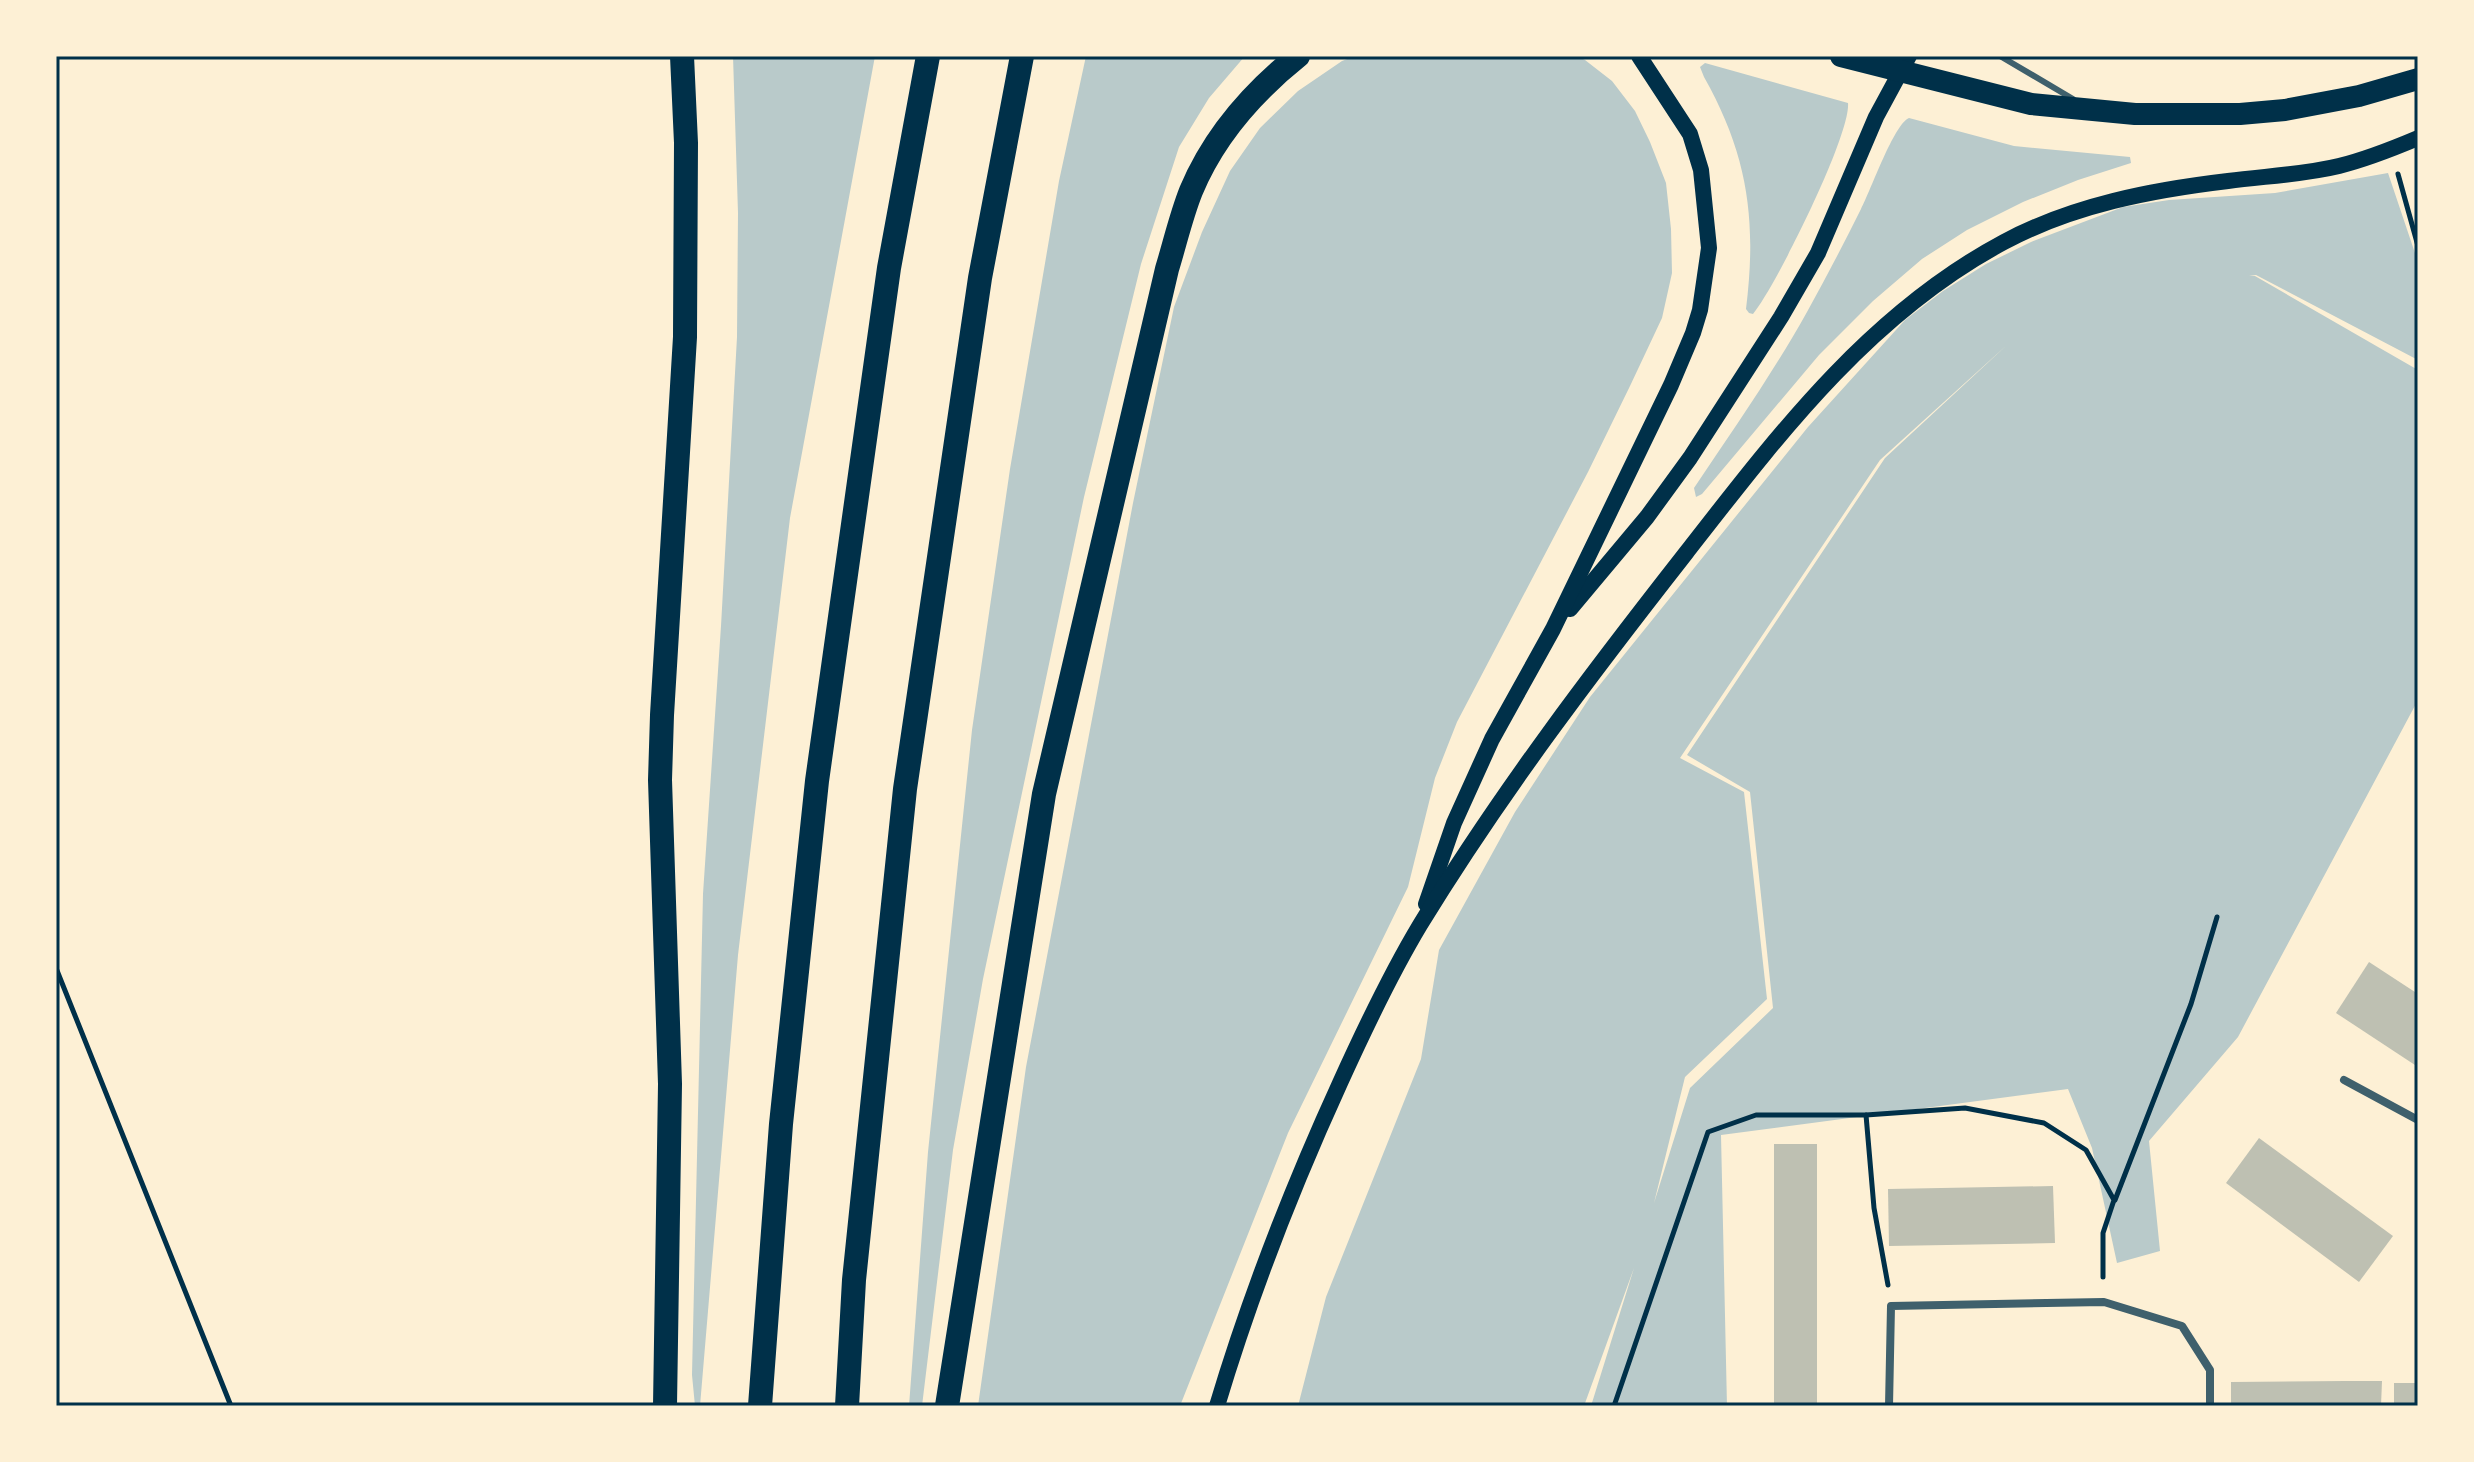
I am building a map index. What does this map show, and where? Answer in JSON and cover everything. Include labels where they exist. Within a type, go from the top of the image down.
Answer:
[{"type":"highway","points":[[665,1406],[670,1084],[660,780],[685,337],[686,143],[682,56]]},
{"type":"highway","points":[[760,1406],[781,1124],[817,781],[889,268],[928,56]]},
{"type":"highway","points":[[847,1406],[854,1280],[905,789],[980,278],[1022,56]]},
{"type":"highway","points":[[947,1406],[1044,794],[1167,269],[1192,191],[1215,147],[1246,104],[1298,56]]},
{"type":"highway","points":[[1841,56],[1904,64],[2031,104],[2135,114],[2194,115],[2285,110],[2359,96],[2418,79]]},
{"type":"main road","points":[[1418,928],[1454,823],[1492,739],[1553,629],[1688,346],[1700,310],[1706,281],[1708,222],[1701,170],[1690,134],[1639,56]]},
{"type":"main road","points":[[1553,629],[1647,517],[1690,458],[1767,340],[1818,253],[1876,117],[1904,64]]},
{"type":"main road","points":[[1217,1406],[1263,1268],[1309,1149],[1362,1034],[1418,928],[1563,711],[1808,401],[1874,334],[1910,304],[1952,272],[2007,240],[2083,210],[2151,192],[2336,167],[2378,155],[2418,138]]},
{"type":"street","points":[[2344,1080],[2418,1120]]},
{"type":"street","points":[[1889,1406],[1891,1306],[2104,1302],[2182,1326],[2210,1370],[2210,1406]]},
{"type":"lane","points":[[2000,56],[2090,109]]},
{"type":"path","points":[[2414,232],[2418,246]]},
{"type":"path","points":[[2104,1302],[2103,1233],[2191,1004],[2217,917]]},
{"type":"path","points":[[56,968],[231,1406]]},
{"type":"path","points":[[1614,1406],[1708,1132],[1756,1115],[1866,1115],[1965,1108],[2044,1123],[2086,1150],[2114,1200]]},
{"type":"path","points":[[1866,1115],[1874,1208],[1891,1306]]},
{"type":"shaded area","points":[[733,56],[875,56],[790,518],[738,955],[700,1406],[695,1406],[692,1375],[703,894],[737,337],[738,213]]},
{"type":"shaded area","points":[[1086,56],[1245,56],[1209,98],[1179,147],[1141,264],[1084,497],[983,979],[953,1150],[922,1406],[909,1406],[928,1152],[972,730],[1010,469],[1059,181]]},
{"type":"shaded area","points":[[1355,56],[1577,56],[1612,81],[1635,111],[1666,183],[1672,273],[1662,318],[1588,472],[1457,722],[1435,778],[1408,887],[1288,1133],[1180,1406],[978,1406],[1026,1067],[1133,503],[1174,307],[1202,232],[1230,171],[1260,128],[1298,91],[1342,61]]},
{"type":"shaded area","points":[[1705,63],[1848,103],[1838,146],[1810,210],[1778,274],[1753,314],[1746,309],[1750,246],[1746,189],[1731,134],[1700,67]]},
{"type":"shaded area","points":[[1909,118],[2014,146],[2130,157],[2131,163],[2023,202],[1967,230],[1922,259],[1873,301],[1819,355],[1702,494],[1696,497],[1694,488],[1794,335],[1855,222],[1890,144]]},
{"type":"shaded area","points":[[2388,173],[2418,262],[2418,360],[2256,275],[2249,276],[2255,276],[2418,370],[2418,700],[2238,1037],[2149,1141],[2160,1251],[2117,1263],[2092,1148],[2068,1089],[1721,1135],[1727,1406],[1591,1406],[1634,1268],[1584,1406],[1298,1406],[1326,1297],[1421,1059],[1439,950],[1515,812],[1590,697],[1808,427],[1905,320],[1943,291],[1986,264],[2031,242],[2123,207],[2169,200],[2275,193]],"holes":[[[2008,344],[1885,458],[1687,755],[1750,792],[1773,1008],[1690,1088],[1654,1203],[1685,1077],[1767,999],[1744,792],[1680,758],[1880,460]]]},
{"type":"building","points":[[2369,962],[2418,994],[2418,1067],[2336,1013]]},
{"type":"building","points":[[2259,1138],[2393,1236],[2359,1282],[2226,1183]]},
{"type":"building","points":[[1774,1144],[1817,1144],[1817,1406],[1774,1406]]},
{"type":"building","points":[[2053,1186],[2055,1243],[1889,1246],[1888,1189]]},
{"type":"building","points":[[2382,1381],[2381,1406],[2231,1406],[2231,1382]]},
{"type":"building","points":[[2394,1383],[2418,1383],[2418,1406],[2394,1406]]}]
